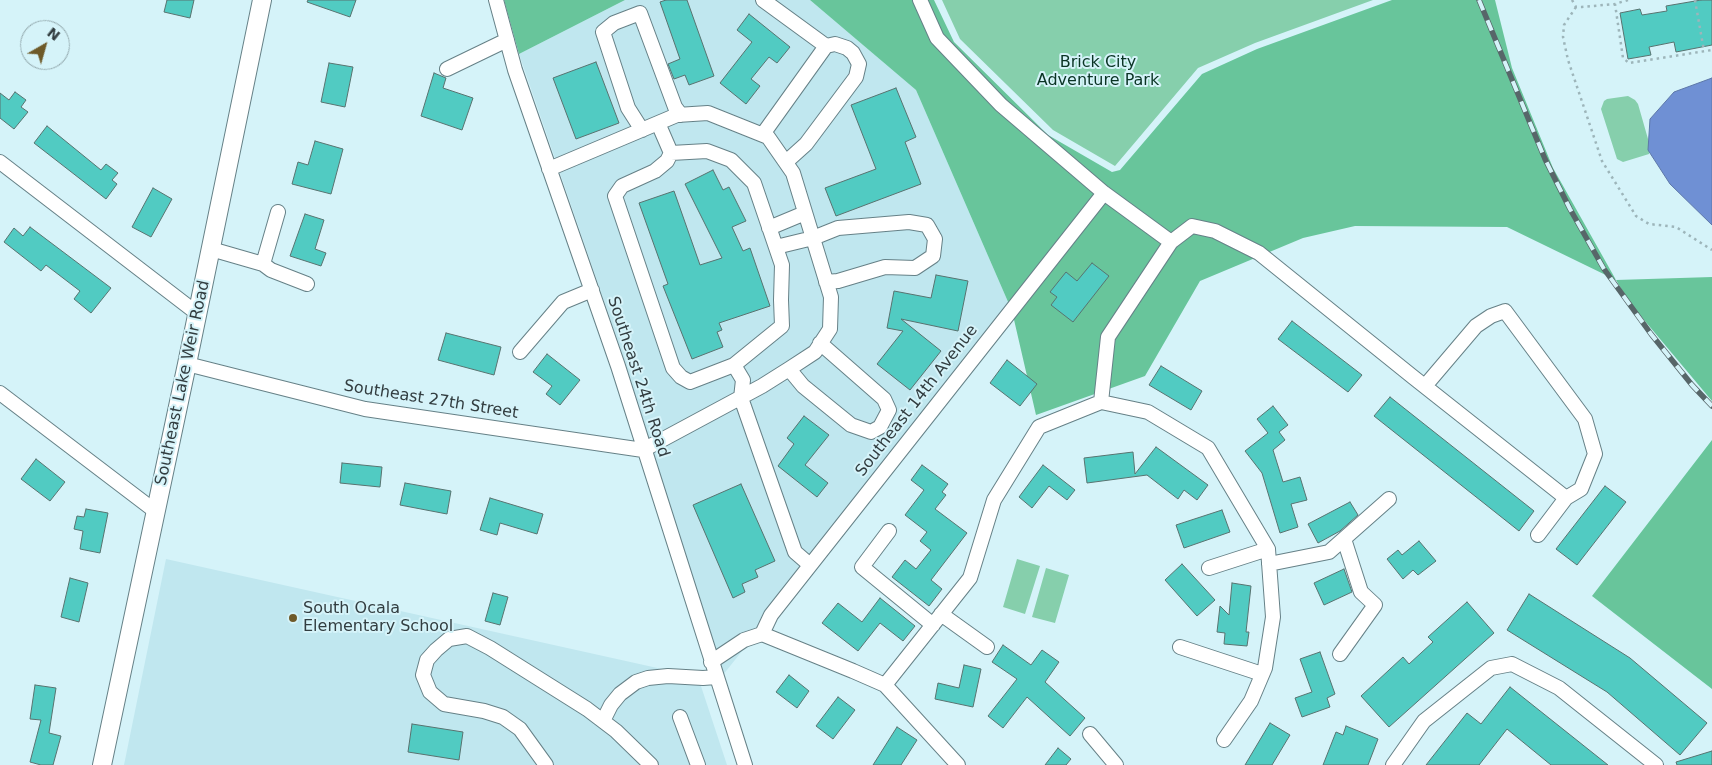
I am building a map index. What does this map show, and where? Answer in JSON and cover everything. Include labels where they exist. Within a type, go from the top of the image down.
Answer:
[{"type":"main road","name":"Southeast Lake Weir Road","points":[[102,765],[198,314],[262,0]]},
{"type":"street","name":"Southeast 24th Road","points":[[496,0],[515,70],[618,366],[643,450],[745,765]]},
{"type":"street","points":[[763,0],[826,46]]},
{"type":"street","points":[[920,0],[937,38],[1001,105],[1104,193],[1171,242]]},
{"type":"street","points":[[642,130],[628,108],[604,32],[614,23],[640,13],[675,107],[681,115]]},
{"type":"street","points":[[447,69],[507,40]]},
{"type":"street","points":[[763,134],[826,46],[835,44],[847,48],[853,54],[859,64],[856,77],[806,144],[786,162]]},
{"type":"street","points":[[549,169],[658,123],[681,115],[708,113],[768,137],[794,173],[831,297],[830,329],[815,352],[789,369],[741,398],[643,450]]},
{"type":"street","points":[[658,123],[671,153],[667,161],[655,171],[622,186],[615,196],[673,368],[681,377],[690,382],[734,364],[782,326],[782,265],[754,183],[730,160],[707,151],[671,153]]},
{"type":"street","points":[[0,162],[198,314]]},
{"type":"street","name":"Southeast 14th Avenue","points":[[762,634],[771,616],[810,565],[1104,193]]},
{"type":"street","points":[[263,264],[278,212]]},
{"type":"street","points":[[769,228],[806,213]]},
{"type":"street","points":[[776,247],[813,238],[838,228],[909,222],[928,225],[935,240],[933,256],[915,268],[885,267],[838,281],[826,282]]},
{"type":"street","points":[[1100,402],[1108,337],[1171,242],[1192,226],[1215,231],[1259,253],[1566,498]]},
{"type":"street","points":[[211,248],[263,264],[271,270],[307,284]]},
{"type":"street","points":[[520,352],[563,302],[592,290]]},
{"type":"street","points":[[1425,386],[1476,326],[1491,316],[1505,311],[1584,419],[1594,454],[1581,489],[1566,498],[1538,535]]},
{"type":"street","points":[[789,369],[803,386],[851,425],[871,432],[880,427],[889,410],[884,399],[820,344]]},
{"type":"street","name":"Southeast 27th Street","points":[[187,364],[365,409],[643,450]]},
{"type":"street","points":[[734,364],[743,380],[741,398],[795,552],[810,565]]},
{"type":"street","points":[[0,393],[155,511]]},
{"type":"street","points":[[885,685],[970,578],[994,500],[1039,427],[1100,402],[1148,412],[1208,448],[1268,549],[1273,617],[1263,671],[1250,701],[1224,740]]},
{"type":"street","points":[[1269,564],[1329,552],[1389,499]]},
{"type":"street","points":[[889,530],[862,567],[937,620],[987,647]]},
{"type":"street","points":[[1340,654],[1375,605],[1361,592],[1344,539]]},
{"type":"street","points":[[1209,568],[1268,549]]},
{"type":"street","points":[[711,662],[744,640],[762,634],[885,685],[958,765]]},
{"type":"street","points":[[546,765],[520,729],[503,718],[484,711],[444,704],[430,692],[423,675],[427,660],[436,650],[449,639],[467,636],[490,648],[587,709],[616,731],[651,765]]},
{"type":"street","points":[[1180,647],[1263,671]]},
{"type":"street","points":[[1393,765],[1424,721],[1491,668],[1512,664],[1559,688],[1656,765]]},
{"type":"street","points":[[603,721],[611,705],[620,694],[636,682],[648,678],[668,676],[716,677]]},
{"type":"street","points":[[680,717],[698,765]]},
{"type":"street","points":[[1090,734],[1116,765]]},
{"type":"path","points":[[1572,0],[1576,7]]},
{"type":"path","points":[[1576,7],[1615,4],[1628,0]]},
{"type":"path","points":[[1696,0],[1704,51]]},
{"type":"path","points":[[1615,4],[1623,58],[1629,63],[1712,50]]},
{"type":"path","points":[[1576,7],[1564,25],[1563,37],[1568,60],[1602,161],[1636,216],[1648,224],[1676,227],[1712,250]]},
{"type":"shaded area","points":[[625,0],[810,0],[916,90],[1012,311],[723,675],[625,362],[519,54]]},
{"type":"shaded area","name":"South Ocala Elementary School","points":[[166,559],[698,677],[727,765],[124,765]]},
{"type":"green space","points":[[504,0],[625,0],[519,54]]},
{"type":"green space","points":[[810,0],[934,0],[954,42],[1048,135],[1112,172],[1120,170],[1202,74],[1257,49],[1392,0],[1495,0],[1512,68],[1553,168],[1616,280],[1507,227],[1355,226],[1303,238],[1200,281],[1145,376],[1036,415],[1012,311],[916,90]]},
{"type":"green space","name":"Brick City Adventure Park","points":[[942,0],[1373,0],[1255,43],[1198,68],[1115,166],[1053,130],[960,39]]},
{"type":"green space","points":[[1628,96],[1638,104],[1650,146],[1649,154],[1623,162],[1617,159],[1601,109],[1604,101],[1607,99]]},
{"type":"green space","points":[[1712,277],[1712,401],[1629,302],[1616,280]]},
{"type":"green space","points":[[1712,440],[1712,689],[1592,596]]},
{"type":"green space","points":[[1017,559],[1040,566],[1025,614],[1003,607]]},
{"type":"green space","points":[[1046,568],[1069,575],[1055,623],[1032,617]]},
{"type":"water","points":[[1712,78],[1712,225],[1670,184],[1648,150],[1650,119],[1674,92]]},
{"type":"building","points":[[167,0],[194,0],[190,18],[164,12]]},
{"type":"building","points":[[308,0],[356,0],[350,17],[307,2]]},
{"type":"building","points":[[666,0],[687,0],[714,76],[689,85],[685,75],[674,79],[668,64],[680,59],[660,2]]},
{"type":"building","points":[[1712,0],[1712,45],[1676,52],[1674,42],[1649,47],[1651,55],[1628,59],[1620,13],[1640,9],[1642,15],[1667,11],[1666,6]]},
{"type":"building","points":[[749,14],[790,47],[777,63],[769,57],[751,79],[760,86],[746,104],[720,83],[752,42],[737,30]]},
{"type":"building","points":[[596,62],[619,123],[576,139],[553,78]]},
{"type":"building","points":[[329,63],[353,67],[345,107],[321,102]]},
{"type":"building","points":[[434,73],[446,78],[443,88],[473,98],[462,130],[421,116]]},
{"type":"building","points":[[896,88],[916,137],[905,142],[921,184],[836,216],[825,188],[876,169],[851,105]]},
{"type":"building","points":[[15,92],[26,100],[21,107],[28,112],[14,129],[0,118],[0,93],[9,100]]},
{"type":"building","points":[[47,126],[101,170],[106,164],[118,173],[112,180],[117,184],[106,199],[34,143]]},
{"type":"building","points":[[315,141],[343,149],[331,194],[292,184],[298,162],[308,165]]},
{"type":"building","points":[[713,170],[723,190],[729,187],[746,221],[732,227],[743,251],[750,248],[770,306],[719,323],[722,330],[717,332],[723,347],[692,359],[663,286],[668,284],[639,203],[674,191],[700,265],[722,258],[685,184]]},
{"type":"building","points":[[153,188],[172,199],[151,237],[132,227]]},
{"type":"building","points":[[305,214],[324,220],[315,249],[326,253],[321,266],[290,256]]},
{"type":"building","points":[[30,227],[111,288],[91,313],[74,299],[80,291],[46,265],[41,271],[4,242],[14,228],[23,236]]},
{"type":"building","points":[[1092,263],[1109,276],[1073,322],[1051,305],[1057,297],[1050,292],[1066,272],[1077,281]]},
{"type":"building","points":[[936,275],[968,281],[958,331],[901,319],[941,351],[910,390],[877,364],[903,331],[887,328],[894,291],[931,298]]},
{"type":"building","points":[[1292,321],[1362,375],[1348,392],[1278,339]]},
{"type":"building","points":[[446,333],[501,347],[494,375],[438,360]]},
{"type":"building","points":[[547,354],[580,380],[560,405],[546,394],[552,386],[533,372]]},
{"type":"building","points":[[1007,360],[1037,384],[1020,406],[990,383]]},
{"type":"building","points":[[1161,366],[1202,391],[1191,410],[1149,385]]},
{"type":"building","points":[[1390,397],[1534,511],[1519,531],[1374,416]]},
{"type":"building","points":[[1273,406],[1288,425],[1279,432],[1285,440],[1273,450],[1283,482],[1300,477],[1307,500],[1291,504],[1298,527],[1280,533],[1262,473],[1245,451],[1268,433],[1257,419]]},
{"type":"building","points":[[804,416],[829,435],[805,465],[828,483],[817,497],[778,466],[794,444],[787,438]]},
{"type":"building","points":[[1156,447],[1208,485],[1197,500],[1184,490],[1178,499],[1147,475],[1087,483],[1084,458],[1133,452],[1135,474]]},
{"type":"building","points":[[36,459],[65,482],[50,501],[21,479]]},
{"type":"building","points":[[342,463],[382,467],[380,487],[340,483]]},
{"type":"building","points":[[922,465],[948,484],[942,492],[946,495],[935,509],[967,533],[931,580],[942,589],[929,606],[892,577],[905,560],[916,569],[931,550],[920,541],[927,532],[905,515],[924,490],[911,480]]},
{"type":"building","points":[[1043,465],[1075,490],[1067,500],[1049,486],[1032,508],[1019,497]]},
{"type":"building","points":[[405,483],[451,491],[447,514],[400,505]]},
{"type":"building","points":[[741,484],[775,561],[755,570],[758,577],[742,584],[745,592],[733,598],[693,505]]},
{"type":"building","points":[[1605,486],[1626,502],[1577,565],[1556,549]]},
{"type":"building","points":[[490,498],[543,514],[537,534],[500,523],[497,535],[480,530]]},
{"type":"building","points":[[1350,502],[1358,515],[1340,531],[1318,543],[1308,524]]},
{"type":"building","points":[[86,509],[108,513],[100,553],[80,549],[83,531],[74,529],[77,516],[84,517]]},
{"type":"building","points":[[1222,510],[1230,532],[1184,548],[1176,525]]},
{"type":"building","points":[[1419,541],[1436,561],[1418,575],[1413,570],[1403,579],[1387,559],[1398,550],[1402,555]]},
{"type":"building","points":[[1182,564],[1215,600],[1197,616],[1165,580]]},
{"type":"building","points":[[1344,569],[1352,592],[1324,605],[1314,583]]},
{"type":"building","points":[[70,578],[88,583],[79,622],[61,617]]},
{"type":"building","points":[[1232,583],[1251,586],[1246,632],[1249,632],[1247,646],[1224,644],[1225,633],[1217,632],[1220,606],[1229,615]]},
{"type":"building","points":[[493,593],[508,597],[500,625],[485,621]]},
{"type":"building","points":[[1529,594],[1630,658],[1707,723],[1680,755],[1607,692],[1507,630]]},
{"type":"building","points":[[880,598],[915,626],[903,641],[880,623],[858,651],[822,623],[838,603],[862,622]]},
{"type":"building","points":[[1467,602],[1494,633],[1389,727],[1361,696],[1403,657],[1409,664],[1433,642],[1428,637]]},
{"type":"building","points":[[1003,645],[1031,665],[1042,650],[1059,662],[1045,682],[1085,718],[1070,736],[1027,697],[1003,728],[988,716],[1017,679],[992,662]]},
{"type":"building","points":[[1320,652],[1335,694],[1327,698],[1330,707],[1302,717],[1295,698],[1312,692],[1300,659]]},
{"type":"building","points":[[964,665],[981,669],[973,707],[935,699],[938,683],[959,688]]},
{"type":"building","points":[[789,675],[809,691],[797,708],[776,692]]},
{"type":"building","points":[[35,685],[56,688],[49,733],[61,736],[53,765],[41,765],[30,762],[41,720],[30,719]]},
{"type":"building","points":[[1510,687],[1608,765],[1551,765],[1507,729],[1479,765],[1426,765],[1467,713],[1481,724]]},
{"type":"building","points":[[838,697],[855,710],[833,739],[816,726]]},
{"type":"building","points":[[1270,723],[1290,735],[1272,765],[1245,765]]},
{"type":"building","points":[[412,724],[463,732],[459,760],[408,752]]},
{"type":"building","points":[[1346,726],[1378,739],[1368,765],[1323,765],[1336,732],[1343,735]]},
{"type":"building","points":[[897,727],[917,740],[901,765],[873,765]]},
{"type":"building","points":[[1058,748],[1071,759],[1066,765],[1045,765]]},
{"type":"building","points":[[1712,751],[1712,765],[1677,765],[1676,762]]},
{"type":"railway","points":[[1479,0],[1545,159],[1570,209],[1604,269],[1651,334],[1692,385],[1712,406]]},
{"type":"place","name":"South Ocala Elementary School","points":[[293,618]]}]
